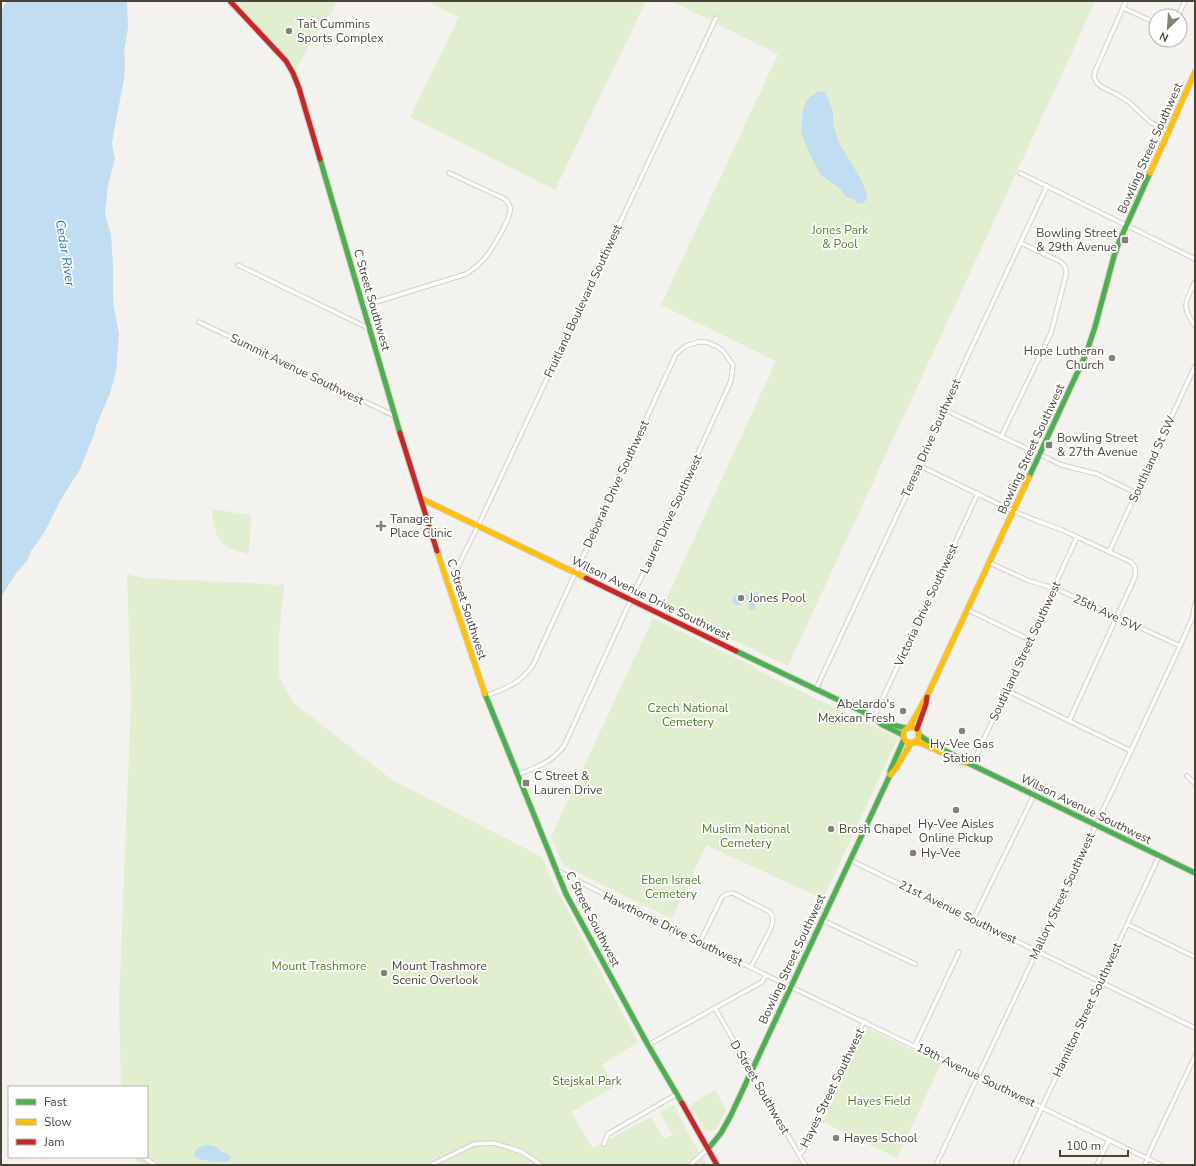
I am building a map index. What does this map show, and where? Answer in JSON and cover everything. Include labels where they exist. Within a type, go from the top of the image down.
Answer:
[{"type":"main road","name":"C Street Southwest","points":[[230,1],[286,61],[293,74],[302,99],[395,416],[448,584],[486,696],[566,894],[648,1045],[717,1165]]},
{"type":"main road","name":"Bowling Street Southwest","points":[[908,727],[913,721],[919,706],[927,696],[968,610],[1089,347],[1118,242],[1195,72]]},
{"type":"main road","name":"Wilson Avenue Drive Southwest","points":[[420,498],[874,717],[880,718],[901,728],[908,727]]},
{"type":"main road","name":"Bowling Street Southwest","points":[[917,729],[926,704],[927,696]]},
{"type":"main road","name":"Wilson Avenue Drive Southwest","points":[[874,717],[881,724],[898,732],[903,737]]},
{"type":"main road","points":[[908,727],[914,727],[917,729],[919,735],[918,739],[913,742],[908,742],[903,737],[908,727]]},
{"type":"main road","name":"Wilson Avenue Southwest","points":[[919,735],[961,757],[970,764]]},
{"type":"main road","name":"Bowling Street Southwest","points":[[708,1149],[725,1128],[890,775],[890,771],[903,737]]},
{"type":"main road","name":"Bowling Street Southwest","points":[[890,775],[895,771],[907,748],[913,742]]},
{"type":"main road","name":"Wilson Avenue Southwest","points":[[913,742],[921,743],[962,762],[970,764],[1195,873]]},
{"type":"street","points":[[1126,1],[1094,77],[1097,83],[1102,87],[1129,102],[1150,122],[1169,132]]},
{"type":"street","points":[[1123,8],[1148,19]]},
{"type":"street","name":"Fruitland Boulevard Southwest","points":[[448,584],[478,526],[716,18]]},
{"type":"street","points":[[363,306],[466,274],[484,260],[494,247],[510,212],[510,205],[505,200],[449,173]]},
{"type":"street","points":[[1020,173],[1195,259]]},
{"type":"street","name":"Teresa Drive Southwest","points":[[816,689],[920,466],[943,409],[1047,186]]},
{"type":"street","points":[[1001,436],[1051,333],[1066,275],[1066,268],[1061,262],[1021,243]]},
{"type":"street","points":[[238,265],[370,329]]},
{"type":"street","points":[[1195,282],[1185,308],[1195,326]]},
{"type":"street","name":"Summit Avenue Southwest","points":[[198,322],[395,416]]},
{"type":"street","name":"Deborah Drive Southwest","points":[[486,696],[509,687],[520,680],[536,659],[676,354],[686,346],[698,342],[706,342],[714,345]]},
{"type":"street","name":"Lauren Drive Southwest","points":[[518,775],[548,762],[564,746],[632,600],[732,380],[733,365],[724,352],[714,345]]},
{"type":"street","name":"Southland St SW","points":[[1109,552],[1195,366]]},
{"type":"street","points":[[943,409],[1062,465],[1097,474],[1136,493]]},
{"type":"street","points":[[920,466],[1013,511],[1077,537],[1131,562],[1135,566],[1135,577],[1069,720]]},
{"type":"street","name":"Victoria Drive Southwest","points":[[874,717],[978,493]]},
{"type":"street","name":"Southland Street Southwest","points":[[970,764],[1030,640],[1077,537]]},
{"type":"street","name":"25th Ave SW","points":[[990,562],[1027,580],[1054,588],[1180,646]]},
{"type":"street","name":"Mallory Street Southwest","points":[[936,1165],[1180,646],[1193,616],[1195,603]]},
{"type":"street","points":[[968,610],[1030,640]]},
{"type":"street","points":[[1006,690],[1131,751]]},
{"type":"street","points":[[1187,776],[1195,784]]},
{"type":"street","points":[[973,920],[1034,795]]},
{"type":"street","name":"Hamilton Street Southwest","points":[[1015,1165],[1158,856]]},
{"type":"street","name":"21st Avenue Southwest","points":[[850,860],[1195,1028]]},
{"type":"street","name":"Hawthorne Drive Southwest","points":[[556,870],[766,975],[791,986]]},
{"type":"street","points":[[700,942],[722,897],[733,893],[770,912],[773,916],[771,928],[751,967]]},
{"type":"street","points":[[822,920],[916,964]]},
{"type":"street","points":[[1127,924],[1195,957]]},
{"type":"street","points":[[915,1046],[959,952]]},
{"type":"street","points":[[648,1045],[762,982],[766,975]]},
{"type":"street","name":"19th Avenue Southwest","points":[[791,986],[1161,1165]]},
{"type":"street","name":"D Street Southwest","points":[[715,1008],[805,1165]]},
{"type":"street","name":"Hayes Street Southwest","points":[[799,1154],[803,1151],[864,1021]]},
{"type":"street","points":[[1145,1165],[1195,1056]]},
{"type":"street","points":[[604,1144],[608,1134],[677,1094]]},
{"type":"street","points":[[1097,1165],[1109,1140]]},
{"type":"street","points":[[431,1165],[474,1144],[493,1143],[522,1152],[541,1165]]},
{"type":"street","points":[[690,1165],[708,1149]]},
{"type":"street","points":[[144,1158],[155,1165]]},
{"type":"green space","name":"Tait Cummins Sports Complex","points":[[231,1],[338,1],[293,73],[286,61]]},
{"type":"green space","points":[[426,1],[646,1],[555,190],[410,117],[459,17]]},
{"type":"green space","name":"Jones Park & Pool","points":[[671,1],[1095,1],[788,666],[663,606],[776,361],[661,305],[778,54]]},
{"type":"green space","points":[[212,509],[251,515],[249,554],[231,549],[220,541],[215,528]]},
{"type":"green space","name":"Mount Trashmore","points":[[127,574],[142,578],[284,585],[279,635],[279,677],[294,703],[392,780],[542,857],[551,879],[638,1042],[602,1065],[614,1087],[571,1112],[593,1148],[651,1117],[664,1138],[673,1135],[659,1112],[674,1105],[689,1135],[707,1165],[140,1165],[135,1158],[148,1158],[148,1086],[121,1086],[119,1003],[131,700]]},
{"type":"green space","name":"Czech National Cemetery","points":[[653,618],[898,738],[823,899],[706,845],[672,919],[563,865],[551,837]]},
{"type":"green space","name":"Hayes Field","points":[[867,1028],[941,1064],[897,1158],[823,1122]]},
{"type":"green space","points":[[715,1090],[726,1110],[716,1129],[708,1131],[704,1129],[690,1105]]},
{"type":"water","name":"Cedar River","points":[[7,1],[127,1],[128,27],[124,53],[124,79],[112,144],[115,159],[108,185],[105,211],[111,234],[113,297],[119,334],[116,372],[110,393],[80,469],[60,501],[44,533],[31,551],[27,561],[16,573],[1,597],[1,11]]},
{"type":"water","points":[[818,91],[825,92],[826,94],[833,112],[833,124],[839,143],[859,176],[866,191],[867,198],[863,204],[857,203],[855,200],[845,196],[840,189],[820,174],[807,148],[801,132],[803,110],[805,103]]},
{"type":"water","points":[[758,592],[759,595],[753,597],[756,609],[750,610],[747,598],[744,599],[740,605],[733,603],[733,598],[736,594],[741,596]]},
{"type":"water","points":[[207,1145],[217,1147],[222,1152],[229,1154],[231,1158],[229,1161],[216,1161],[201,1159],[194,1156],[195,1151],[198,1148]]},
{"type":"traffic: fast","points":[[320,159],[400,433]]},
{"type":"traffic: fast","points":[[1029,477],[1086,354],[1095,327],[1114,256],[1150,173]]},
{"type":"traffic: fast","points":[[736,651],[874,717],[906,728]]},
{"type":"traffic: fast","points":[[485,694],[566,894],[648,1045],[682,1103]]},
{"type":"traffic: fast","points":[[875,718],[881,724],[903,735]]},
{"type":"traffic: fast","points":[[919,735],[968,763],[1195,873]]},
{"type":"traffic: fast","points":[[708,1149],[721,1133],[731,1115],[890,775],[890,771],[904,739]]},
{"type":"traffic: slow","points":[[1150,173],[1195,72]]},
{"type":"traffic: slow","points":[[910,726],[927,696],[1029,477]]},
{"type":"traffic: slow","points":[[420,498],[586,578]]},
{"type":"traffic: slow","points":[[437,551],[485,694]]},
{"type":"traffic: slow","points":[[908,727],[914,727],[919,732],[919,735],[917,741],[914,743],[908,743],[903,738],[903,732],[908,727]]},
{"type":"traffic: slow","points":[[915,742],[921,743],[965,763]]},
{"type":"traffic: slow","points":[[890,775],[911,743]]},
{"type":"traffic: jam","points":[[230,1],[286,61],[293,73],[299,88],[320,159]]},
{"type":"traffic: jam","points":[[400,433],[437,551]]},
{"type":"traffic: jam","points":[[586,578],[736,651]]},
{"type":"traffic: jam","points":[[917,729],[927,697]]},
{"type":"traffic: jam","points":[[682,1103],[717,1165]]},
{"type":"place","name":"Tait Cummins Sports Complex","points":[[289,31]]},
{"type":"place","name":"Bowling Street & 29th Avenue","points":[[1125,240]]},
{"type":"place","name":"Hope Lutheran Church","points":[[1112,358]]},
{"type":"place","name":"Bowling Street & 27th Avenue","points":[[1049,445]]},
{"type":"place","name":"Tanager Place Clinic","points":[[381,526]]},
{"type":"place","name":"Jones Pool","points":[[741,598]]},
{"type":"place","name":"Abelardo's Mexican Fresh","points":[[903,711]]},
{"type":"place","name":"Hy-Vee Gas Station","points":[[962,731]]},
{"type":"place","name":"C Street & Lauren Drive","points":[[526,783]]},
{"type":"place","name":"Hy-Vee Aisles Online Pickup","points":[[956,810]]},
{"type":"place","name":"Brosh Chapel","points":[[831,829]]},
{"type":"place","name":"Hy-Vee","points":[[913,853]]},
{"type":"place","name":"Mount Trashmore Scenic Overlook","points":[[384,973]]},
{"type":"place","name":"Hayes School","points":[[836,1138]]},
{"type":"park label","name":"Muslim National Cemetery","points":[[746,836]]},
{"type":"park label","name":"Eben Israel Cemetery","points":[[671,887]]},
{"type":"park label","name":"Stejskal Park","points":[[587,1081]]}]
